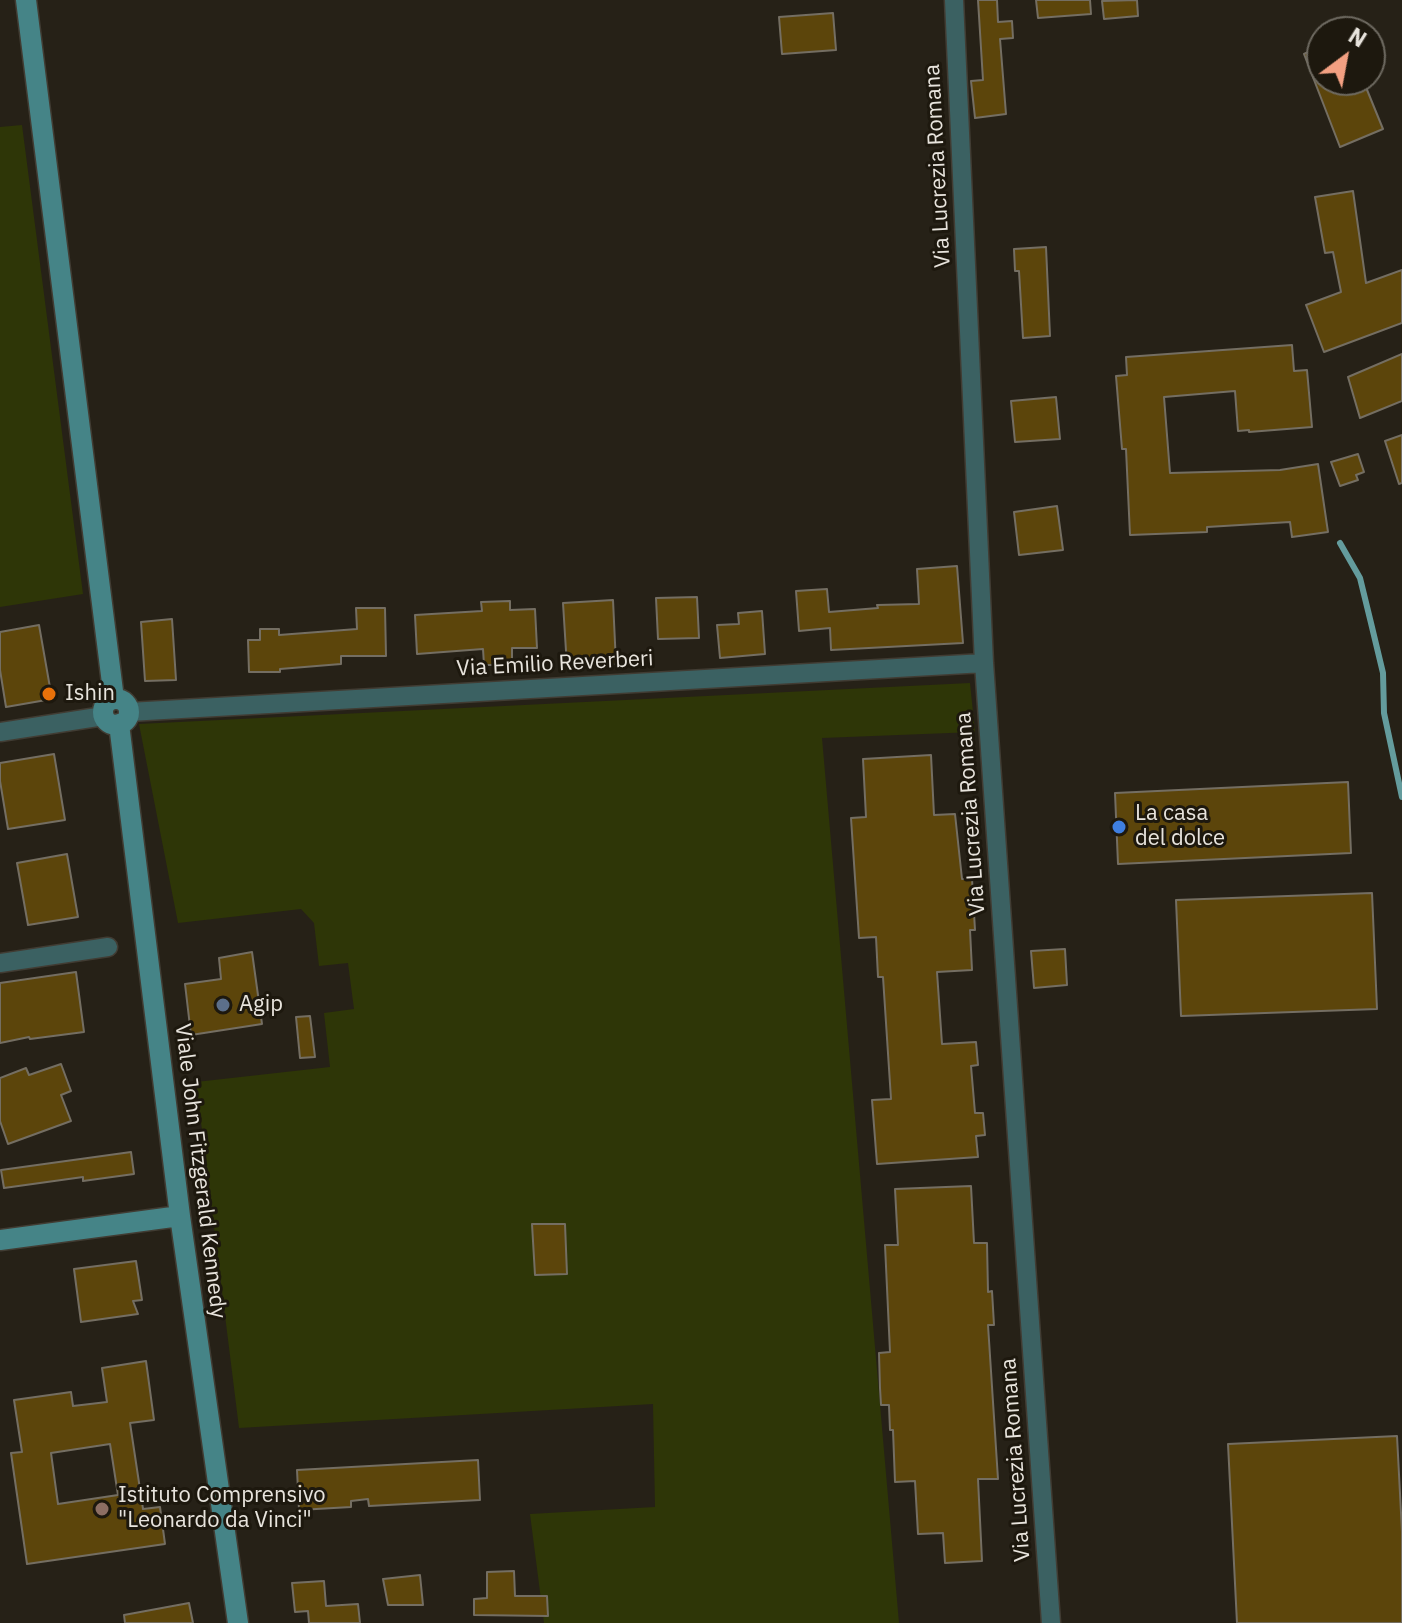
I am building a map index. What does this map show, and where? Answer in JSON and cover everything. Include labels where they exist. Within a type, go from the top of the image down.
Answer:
[{"type":"street","name":"Viale John Fitzgerald Kennedy","points":[[26,0],[180,1216],[238,1623]]},
{"type":"street","name":"Via Lucrezia Romana","points":[[954,0],[984,663],[1051,1623]]},
{"type":"street","name":"Via Emilio Reverberi","points":[[0,732],[117,713],[984,663]]},
{"type":"street","points":[[0,963],[108,947]]},
{"type":"street","points":[[0,1240],[180,1216]]},
{"type":"green space","points":[[22,125],[83,594],[0,607],[0,127]]},
{"type":"green space","points":[[970,683],[975,732],[822,738],[899,1623],[544,1623],[530,1514],[655,1507],[653,1404],[239,1428],[196,1082],[330,1067],[324,1013],[354,1009],[348,963],[319,966],[314,923],[301,909],[178,923],[139,724]]},
{"type":"building","points":[[978,0],[997,0],[998,22],[1012,21],[1013,38],[1000,39],[1006,114],[975,118],[971,81],[983,80]]},
{"type":"building","points":[[1036,0],[1090,0],[1091,14],[1038,18]]},
{"type":"building","points":[[1137,0],[1138,16],[1104,19],[1102,1]]},
{"type":"building","points":[[833,13],[836,50],[782,54],[779,17]]},
{"type":"building","points":[[1320,96],[1370,96],[1383,129],[1340,147]]},
{"type":"building","points":[[1353,191],[1366,283],[1402,270],[1402,323],[1324,352],[1306,305],[1341,292],[1333,252],[1325,253],[1315,197]]},
{"type":"building","points":[[1046,247],[1050,336],[1023,338],[1019,271],[1015,271],[1014,249]]},
{"type":"building","points":[[1292,345],[1294,371],[1307,370],[1312,427],[1238,431],[1235,391],[1164,397],[1170,473],[1280,470],[1318,464],[1328,532],[1292,537],[1290,522],[1207,527],[1207,532],[1130,535],[1126,449],[1122,449],[1116,376],[1127,375],[1126,357]]},
{"type":"building","points":[[1402,354],[1402,401],[1360,418],[1348,377]]},
{"type":"building","points":[[1056,397],[1060,439],[1015,442],[1011,401]]},
{"type":"building","points":[[1402,435],[1402,483],[1399,484],[1385,441]]},
{"type":"building","points":[[1358,454],[1364,472],[1356,475],[1358,480],[1340,486],[1331,462]]},
{"type":"building","points":[[1057,506],[1063,550],[1019,555],[1014,512]]},
{"type":"building","points":[[957,566],[963,643],[831,650],[830,628],[799,631],[796,591],[827,589],[829,612],[878,608],[877,605],[919,604],[917,569]]},
{"type":"building","points":[[697,597],[699,638],[658,639],[656,598]]},
{"type":"building","points":[[613,600],[616,664],[567,667],[563,603]]},
{"type":"building","points":[[510,601],[510,610],[535,609],[537,648],[512,648],[512,665],[484,665],[483,649],[417,654],[415,615],[482,611],[481,602]]},
{"type":"building","points":[[356,608],[385,608],[386,656],[341,656],[341,664],[280,669],[280,672],[249,672],[248,640],[260,640],[260,629],[279,629],[279,635],[357,629]]},
{"type":"building","points":[[762,611],[765,654],[720,658],[717,625],[739,624],[738,613]]},
{"type":"building","points":[[172,619],[176,680],[145,681],[141,622]]},
{"type":"building","points":[[39,625],[52,699],[6,707],[0,670],[0,632]]},
{"type":"building","points":[[54,754],[65,820],[8,829],[0,763]]},
{"type":"building","points":[[931,755],[934,815],[955,814],[962,879],[972,879],[975,930],[970,930],[972,970],[937,972],[942,1044],[976,1042],[978,1065],[971,1066],[975,1113],[983,1113],[985,1135],[976,1136],[978,1157],[877,1164],[872,1100],[891,1099],[883,977],[878,977],[876,937],[859,938],[851,818],[866,817],[863,759]]},
{"type":"building","points":[[1348,782],[1351,853],[1118,864],[1115,793]]},
{"type":"building","points":[[67,854],[78,917],[28,925],[17,863]]},
{"type":"building","points":[[1372,893],[1377,1009],[1181,1016],[1176,900]]},
{"type":"building","points":[[1065,949],[1067,985],[1034,988],[1031,951]]},
{"type":"building","name":"Agip","points":[[252,952],[262,1024],[191,1035],[185,984],[221,979],[219,958]]},
{"type":"building","points":[[76,972],[84,1032],[0,1043],[0,983]]},
{"type":"building","points":[[310,1016],[315,1057],[300,1058],[296,1017]]},
{"type":"building","points":[[61,1064],[71,1091],[61,1095],[71,1121],[8,1144],[0,1121],[0,1078],[26,1068],[29,1075]]},
{"type":"building","points":[[131,1152],[134,1174],[83,1181],[83,1177],[4,1188],[1,1170]]},
{"type":"building","points":[[971,1186],[974,1243],[987,1243],[988,1292],[992,1291],[994,1325],[988,1325],[998,1479],[978,1479],[982,1561],[945,1563],[943,1533],[918,1534],[915,1481],[895,1482],[893,1430],[890,1430],[889,1405],[881,1405],[880,1388],[879,1353],[890,1352],[885,1245],[898,1245],[895,1189]]},
{"type":"building","points":[[532,1224],[565,1224],[567,1274],[535,1275]]},
{"type":"building","points":[[136,1261],[142,1300],[133,1301],[138,1314],[81,1322],[74,1269]]},
{"type":"building","points":[[146,1361],[154,1420],[130,1423],[143,1509],[160,1507],[165,1544],[27,1564],[11,1453],[22,1452],[14,1400],[71,1392],[73,1406],[107,1402],[102,1368]],"holes":[[[110,1444],[118,1495],[58,1504],[51,1453]]]},
{"type":"building","points":[[1397,1436],[1402,1532],[1402,1623],[1237,1623],[1228,1444]]},
{"type":"building","points":[[478,1460],[480,1500],[369,1506],[368,1499],[351,1501],[351,1507],[299,1510],[297,1470]]},
{"type":"building","points":[[514,1571],[515,1596],[547,1596],[548,1616],[474,1615],[474,1599],[487,1598],[487,1572]]},
{"type":"building","points":[[420,1575],[423,1605],[388,1605],[383,1579]]},
{"type":"building","points":[[324,1581],[326,1606],[358,1604],[360,1623],[309,1623],[308,1611],[295,1612],[292,1583]]},
{"type":"building","points":[[189,1603],[193,1623],[125,1623],[124,1615]]},
{"type":"waterway","points":[[1340,543],[1360,578],[1371,623],[1383,673],[1384,713],[1402,797]]},
{"type":"place","name":"Ishin","points":[[49,694]]},
{"type":"place","name":"La casa del dolce","points":[[1119,827]]},
{"type":"place","name":"Agip","points":[[223,1005]]},
{"type":"place","name":"Istituto Comprensivo \"Leonardo da Vinci\"","points":[[102,1509]]}]
